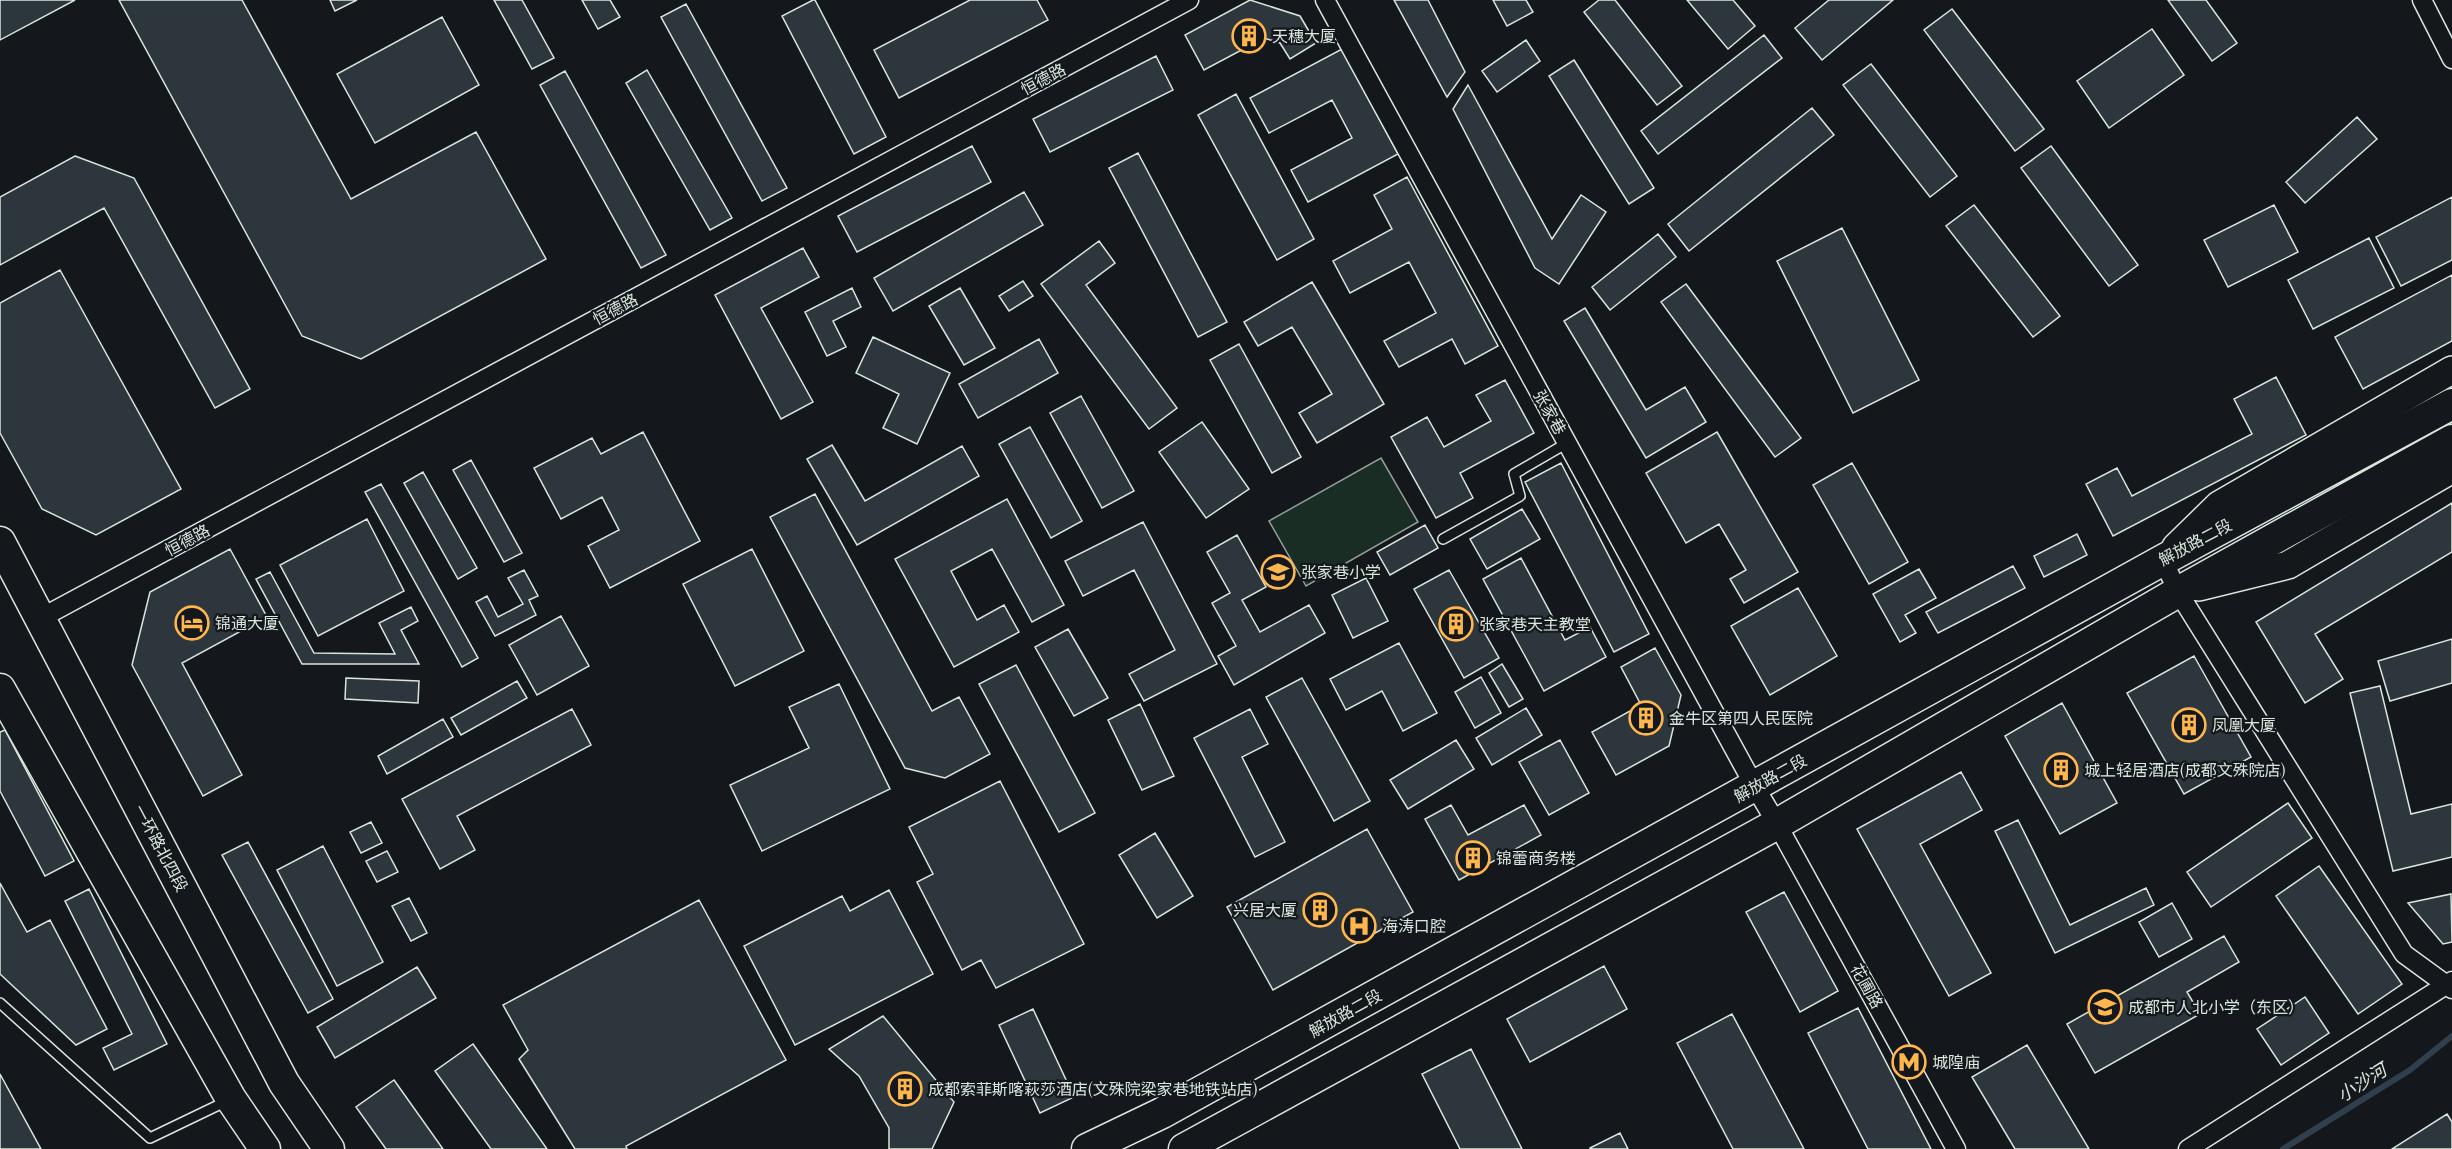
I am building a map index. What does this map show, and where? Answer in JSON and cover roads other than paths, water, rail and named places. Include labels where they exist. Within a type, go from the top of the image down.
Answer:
[{"type":"main road","name":"解放路二段","points":[[1087,1149],[1162,1113],[2163,560],[2452,404]]},
{"type":"main road","points":[[1184,1149],[1777,824],[2178,592],[2452,440]]},
{"type":"main road","name":"一环路北四段","points":[[0,542],[42,618],[284,1083],[329,1149]]},
{"type":"main road","points":[[0,689],[231,1099],[266,1149]]},
{"type":"street","name":"恒德路","points":[[42,618],[1189,0]]},
{"type":"street","name":"张家巷","points":[[1325,0],[1777,824]]},
{"type":"street","points":[[2422,0],[2452,59]]},
{"type":"street","points":[[2188,1149],[2450,985],[2404,954],[2178,592],[2163,560],[2220,505],[2452,370]]},
{"type":"street","points":[[2178,592],[2288,565],[2452,469]]},
{"type":"street","name":"花圃路","points":[[1777,824],[1956,1149]]},
{"type":"lane","points":[[1443,539],[1520,496],[1514,474],[1567,443]]},
{"type":"lane","points":[[0,1003],[150,1138],[231,1099]]},
{"type":"waterway","name":"小沙河","points":[[2283,1149],[2410,1070],[2452,1036]]},
{"type":"place","name":"天穗大厦","points":[[1249,36]]},
{"type":"place","name":"张家巷小学","points":[[1278,572]]},
{"type":"place","name":"锦通大厦","points":[[192,623]]},
{"type":"place","name":"张家巷天主教堂","points":[[1456,624]]},
{"type":"place","name":"金牛区第四人民医院","points":[[1646,718]]},
{"type":"place","name":"凤凰大厦","points":[[2189,725]]},
{"type":"place","name":"城上轻居酒店(成都文殊院店)","points":[[2061,770]]},
{"type":"place","name":"锦蕾商务楼","points":[[1473,858]]},
{"type":"place","name":"兴居大厦","points":[[1320,910]]},
{"type":"place","name":"海涛口腔","points":[[1359,926]]},
{"type":"place","name":"成都市人北小学（东区）","points":[[2105,1007]]},
{"type":"place","name":"城隍庙","points":[[1909,1062]]},
{"type":"place","name":"成都索菲斯喀萩莎酒店(文殊院梁家巷地铁站店)","points":[[905,1089]]}]
